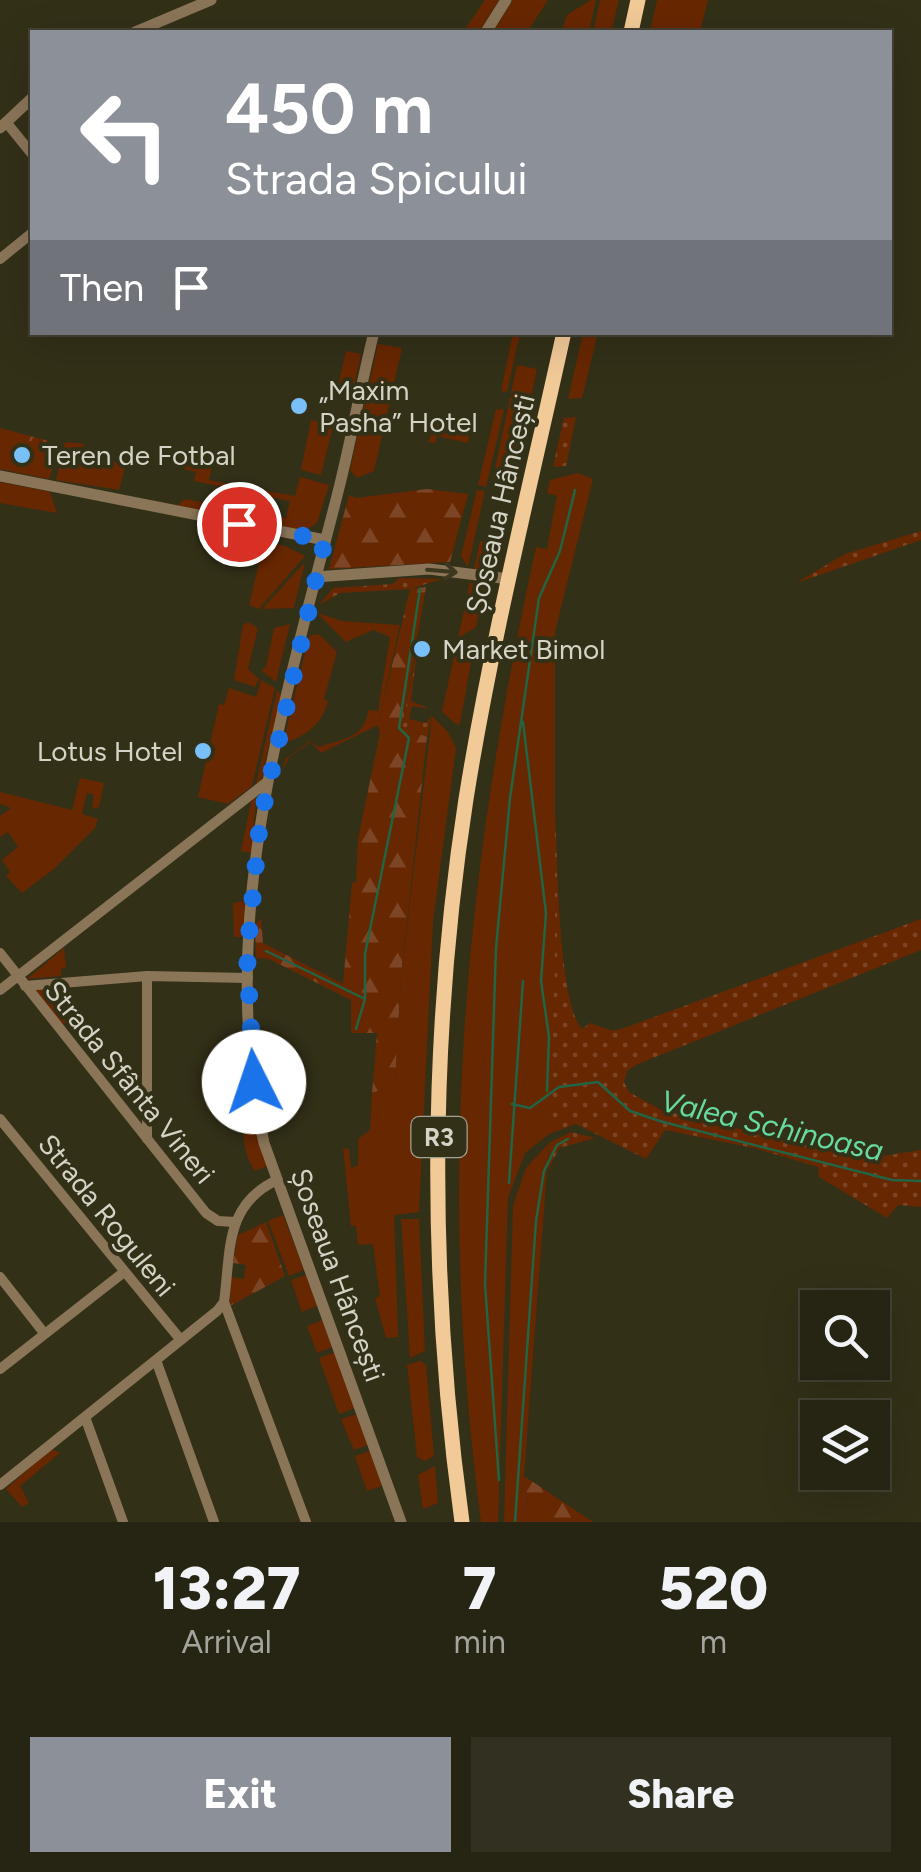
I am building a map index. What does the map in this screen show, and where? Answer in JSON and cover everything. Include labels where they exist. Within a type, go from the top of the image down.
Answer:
[{"type":"highway","points":[[631,30],[638,0]]},
{"type":"highway","name":"Șoseaua Hâncești","points":[[462,1522],[439,1274],[444,1008],[466,802],[509,579],[563,335]]},
{"type":"street","points":[[487,30],[506,0]]},
{"type":"street","points":[[140,30],[207,1]]},
{"type":"street","points":[[30,100],[3,125],[30,152]]},
{"type":"street","points":[[0,259],[30,234]]},
{"type":"street","name":"Șoseaua Hâncești","points":[[373,335],[268,782],[250,915],[248,978],[256,1107],[277,1180],[401,1522]]},
{"type":"street","points":[[0,476],[325,540]]},
{"type":"street","points":[[315,577],[429,569],[509,579]]},
{"type":"street","points":[[0,990],[21,981],[268,782]]},
{"type":"street","name":"Strada Sfânta Vineri","points":[[0,953],[206,1213],[218,1221],[235,1222]]},
{"type":"street","points":[[21,981],[147,976],[248,978]]},
{"type":"street","points":[[147,976],[147,1138]]},
{"type":"street","name":"Strada Roguleni","points":[[0,1119],[180,1339]]},
{"type":"street","points":[[277,1180],[249,1196],[235,1222],[224,1302],[306,1522]]},
{"type":"street","points":[[0,1369],[124,1272]]},
{"type":"street","points":[[0,1277],[44,1333]]},
{"type":"street","points":[[0,1485],[224,1302]]},
{"type":"street","points":[[156,1360],[214,1522]]},
{"type":"street","points":[[85,1417],[123,1522]]},
{"type":"green space","points":[[485,0],[499,0],[480,30],[464,30]]},
{"type":"green space","points":[[513,0],[548,0],[528,30],[494,30]]},
{"type":"green space","points":[[596,0],[589,30],[562,30],[567,15]]},
{"type":"green space","points":[[600,0],[619,0],[612,30],[593,30]]},
{"type":"green space","points":[[657,0],[708,0],[700,30],[650,30]]},
{"type":"green space","points":[[513,335],[520,335],[507,392],[501,391]]},
{"type":"green space","points":[[583,335],[598,335],[582,398],[568,399]]},
{"type":"green space","points":[[378,344],[402,348],[374,471],[357,478],[350,470]]},
{"type":"green space","points":[[346,351],[361,354],[352,396],[336,395]]},
{"type":"green space","points":[[517,365],[537,369],[510,494],[491,488]]},
{"type":"green space","points":[[496,409],[504,410],[486,487],[478,485]]},
{"type":"green space","points":[[433,417],[470,428],[468,443],[437,436],[435,443],[428,442],[436,424]]},
{"type":"green space","points":[[576,417],[566,466],[553,467],[564,418]]},
{"type":"green space","points":[[311,420],[333,426],[321,475],[301,470]]},
{"type":"green space","name":"Teren de Fotbal","points":[[0,428],[49,441],[46,455],[55,461],[49,479],[0,469]]},
{"type":"green space","name":"Teren de Fotbal","points":[[0,436],[46,444],[41,472],[0,465]]},
{"type":"green space","points":[[65,442],[84,444],[82,455],[126,464],[119,490],[56,480]]},
{"type":"green space","points":[[188,463],[212,467],[209,480],[229,484],[228,488],[194,481],[196,472],[184,469]]},
{"type":"green space","points":[[578,473],[593,479],[555,632],[555,963],[549,1134],[525,1153],[508,1198],[498,1522],[481,1522],[467,1396],[460,1273],[459,1152],[464,1032],[475,913],[511,671],[536,547],[547,549],[557,496],[547,493],[550,480]]},
{"type":"green space","points":[[300,477],[329,485],[317,523],[305,531],[177,506],[185,499],[286,518],[290,501],[231,489],[232,485],[295,496]]},
{"type":"green space","points":[[0,482],[50,492],[57,513],[0,503]]},
{"type":"green space","points":[[427,489],[468,494],[450,562],[329,569],[349,495],[356,498]]},
{"type":"green space","points":[[477,490],[485,491],[468,567],[461,556]]},
{"type":"green space","points":[[921,531],[921,540],[796,583],[845,554]]},
{"type":"green space","points":[[233,533],[285,546],[305,556],[259,609],[249,605],[259,563],[229,551]]},
{"type":"green space","points":[[480,541],[497,544],[493,564],[487,569],[474,569]]},
{"type":"green space","points":[[305,562],[294,608],[262,609]]},
{"type":"green space","points":[[399,578],[442,579],[410,589],[340,593],[319,605],[333,588],[393,584]]},
{"type":"green space","points":[[470,582],[484,589],[476,627],[458,638]]},
{"type":"green space","points":[[426,587],[402,727],[427,737],[401,976],[395,1086],[372,1093],[377,1033],[351,1033],[351,1000],[269,959],[256,958],[255,925],[261,918],[263,943],[343,984],[352,883],[356,882],[358,839],[380,733],[378,725],[410,589]]},
{"type":"green space","points":[[317,613],[342,621],[400,625],[378,725],[321,753],[311,742],[290,756],[282,771],[285,759],[310,741],[319,747],[351,736],[363,726],[368,710],[378,711],[390,637],[373,630],[346,642]]},
{"type":"green space","points":[[248,622],[258,628],[248,669],[259,679],[255,687],[234,680],[243,625]]},
{"type":"green space","points":[[290,624],[276,682],[261,670],[266,667],[274,628]]},
{"type":"green space","points":[[319,634],[337,652],[324,699],[328,701],[326,709],[312,728],[283,743],[309,636]]},
{"type":"green space","points":[[418,641],[411,701],[430,709],[412,706],[409,719],[426,723],[432,716],[427,737],[402,727]]},
{"type":"green space","points":[[474,645],[457,725],[442,712],[456,647]]},
{"type":"green space","points":[[261,680],[275,688],[252,786],[228,804],[198,797],[219,704],[224,705],[229,688],[256,697]]},
{"type":"green space","points":[[277,690],[281,695],[261,780],[256,785]]},
{"type":"green space","points":[[432,716],[448,732],[456,748],[433,922],[419,1212],[394,1215],[399,1359],[398,1337],[386,1338],[375,1298],[380,1296],[373,1244],[358,1245],[356,1226],[351,1226],[343,1148],[349,1149],[351,1168],[358,1165],[358,1139],[370,1130],[372,1093],[395,1085],[401,976]]},
{"type":"green space","points":[[80,778],[104,783],[99,807],[92,809],[94,795],[87,793],[82,814],[98,819],[95,828],[54,869],[22,893],[6,876],[10,872],[2,860],[18,847],[8,832],[0,837],[0,816],[11,808],[0,804],[0,792],[72,810]]},
{"type":"green space","points":[[256,796],[252,853],[241,851],[252,798]]},
{"type":"green space","points":[[555,816],[564,961],[574,1014],[582,1029],[590,1023],[613,1031],[627,1027],[921,919],[921,950],[638,1064],[627,1071],[624,1082],[629,1092],[661,1110],[812,1146],[876,1157],[921,1150],[921,1207],[898,1205],[887,1218],[819,1177],[818,1167],[758,1149],[665,1130],[646,1159],[576,1124],[549,1134]]},
{"type":"green space","points":[[246,901],[243,937],[234,937],[233,903]]},
{"type":"green space","points":[[64,948],[66,968],[61,969],[61,976],[27,979]]},
{"type":"green space","points":[[66,986],[69,1022],[62,1024],[34,990]]},
{"type":"green space","points":[[251,1084],[267,1166],[255,1171],[245,1148],[242,1106],[247,1105],[241,1086]]},
{"type":"green space","points":[[571,1132],[595,1138],[559,1148],[548,1171],[549,1143]]},
{"type":"green space","points":[[549,1143],[524,1476],[530,1522],[504,1522],[513,1205],[526,1168]]},
{"type":"green space","points":[[283,1215],[304,1270],[289,1276],[268,1221]]},
{"type":"green space","points":[[401,1219],[419,1219],[425,1351],[410,1358]]},
{"type":"green space","points":[[266,1222],[285,1276],[230,1306],[231,1277],[244,1279],[246,1265],[233,1263],[238,1235]]},
{"type":"green space","points":[[306,1275],[317,1306],[302,1312],[291,1280]]},
{"type":"green space","points":[[323,1320],[332,1347],[317,1353],[307,1326]]},
{"type":"green space","points":[[335,1352],[355,1408],[339,1414],[319,1358]]},
{"type":"green space","points":[[420,1361],[426,1365],[434,1456],[425,1461],[417,1457],[407,1365]]},
{"type":"green space","points":[[358,1414],[368,1445],[354,1450],[341,1419]]},
{"type":"green space","points":[[51,1449],[60,1453],[20,1486],[29,1503],[22,1507],[6,1489]]},
{"type":"green space","points":[[370,1451],[382,1486],[367,1491],[355,1456]]},
{"type":"green space","points":[[435,1466],[438,1503],[423,1509],[418,1475]]},
{"type":"green space","points":[[524,1476],[593,1522],[530,1522]]},
{"type":"waterway","points":[[499,1480],[485,1284],[496,948],[510,798],[539,598],[560,551],[575,490]]},
{"type":"waterway","points":[[356,1029],[365,999],[365,954],[409,738],[399,728],[420,589]]},
{"type":"waterway","points":[[523,722],[546,913],[541,981],[549,1037],[547,1091]]},
{"type":"waterway","name":"Valea Schinoasa","points":[[266,951],[363,998]]},
{"type":"waterway","points":[[509,1183],[523,981]]},
{"type":"waterway","name":"Valea Schinoasa","points":[[512,1104],[530,1108],[559,1087],[598,1082],[630,1111],[663,1122],[892,1180],[921,1181]]},
{"type":"waterway","points":[[515,1522],[536,1221],[544,1171],[557,1145],[568,1139]]},
{"type":"place","name":"„Maxim Pasha” Hotel","points":[[299,406]]},
{"type":"place","name":"Teren de Fotbal","points":[[22,455]]},
{"type":"place","name":"Market Bimol","points":[[422,649]]},
{"type":"place","name":"Lotus Hotel","points":[[203,751]]},
{"type":"route","points":[[239,524],[325,540],[287,690],[260,822],[247,956],[254,1082]]}]
